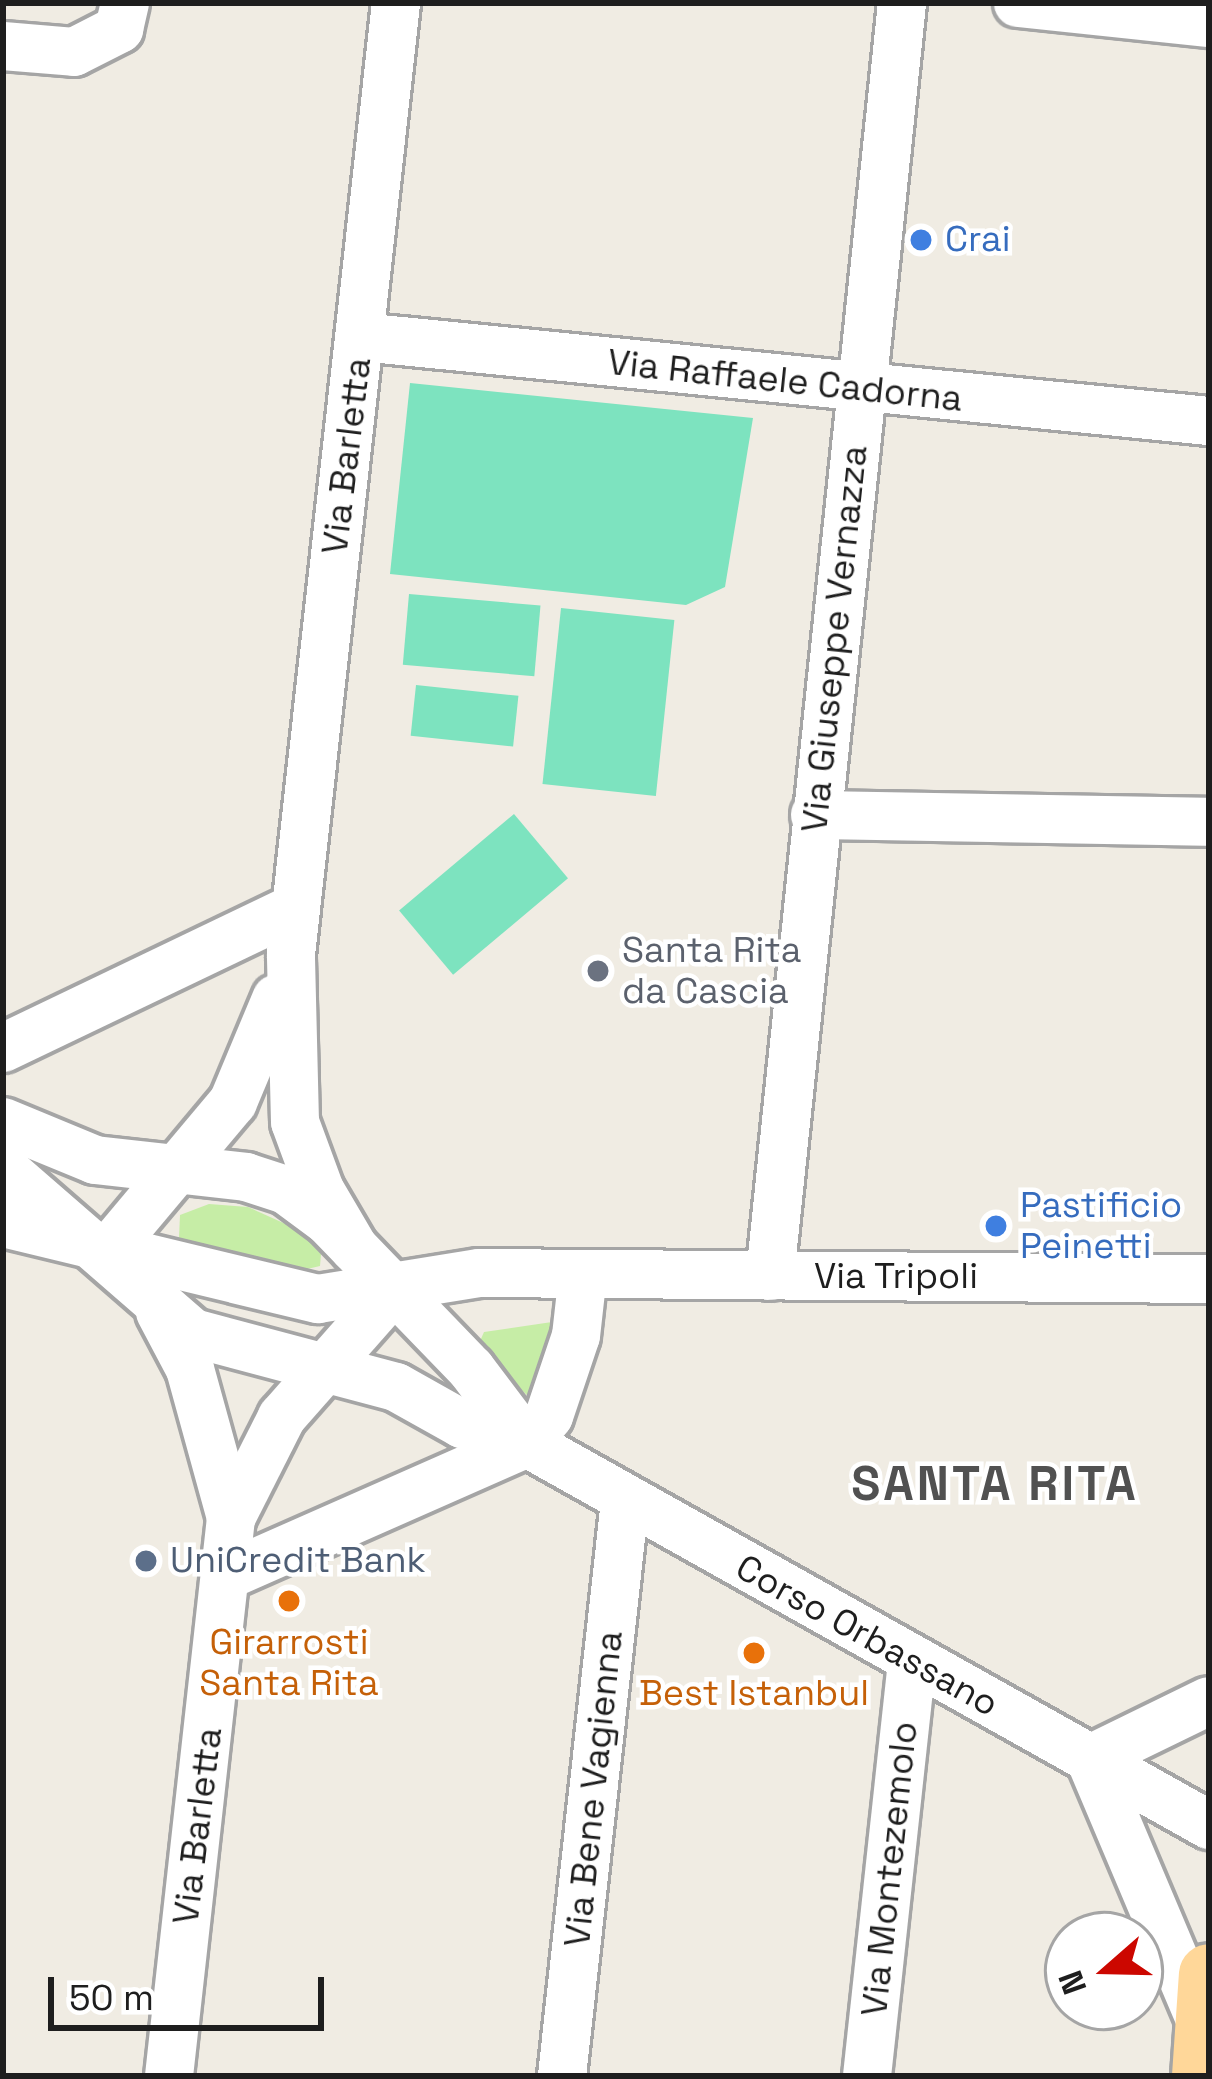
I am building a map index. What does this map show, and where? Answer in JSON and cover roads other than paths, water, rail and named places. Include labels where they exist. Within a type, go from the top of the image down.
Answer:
[{"type":"street","points":[[3,46],[74,52],[118,29],[125,3]]},
{"type":"street","name":"Via Barletta","points":[[292,932],[396,3]]},
{"type":"street","name":"Via Giuseppe Vernazza","points":[[770,1276],[902,3]]},
{"type":"street","points":[[1018,3],[1209,23]]},
{"type":"street","name":"Via Raffaele Cadorna","points":[[361,337],[862,391],[1209,421]]},
{"type":"street","points":[[815,815],[1209,823]]},
{"type":"street","points":[[3,1048],[292,932]]},
{"type":"street","points":[[108,1251],[139,1205],[244,1084],[292,932]]},
{"type":"street","points":[[292,932],[295,1122],[320,1190],[354,1248]]},
{"type":"street","points":[[3,1123],[94,1160],[270,1182],[304,1201],[502,1402],[526,1443]]},
{"type":"street","points":[[3,1168],[108,1251],[150,1297],[212,1342],[396,1387],[462,1424],[526,1443]]},
{"type":"street","points":[[3,1223],[139,1205]]},
{"type":"street","name":"Via Tripoli","points":[[3,1223],[299,1297],[394,1290],[479,1273],[1209,1279]]},
{"type":"street","points":[[228,1575],[526,1443],[556,1396],[576,1336],[583,1274]]},
{"type":"street","points":[[231,1519],[260,1449],[322,1367],[394,1290]]},
{"type":"street","points":[[150,1297],[190,1369],[231,1519]]},
{"type":"street","name":"Corso Orbassano","points":[[526,1443],[1209,1825]]},
{"type":"street","name":"Via Bene Vagienna","points":[[562,2076],[625,1501]]},
{"type":"street","name":"Via Barletta","points":[[169,2076],[231,1519]]},
{"type":"street","name":"Via Montezemolo","points":[[867,2076],[912,1661]]},
{"type":"street","points":[[1206,2016],[1090,1760],[1209,1701]]},
{"type":"place","name":"Crai","points":[[921,240]]},
{"type":"place","name":"Santa Rita da Cascia","points":[[598,971]]},
{"type":"place","name":"Pastificio Peinetti","points":[[996,1226]]},
{"type":"place","name":"UniCredit Bank","points":[[146,1561]]},
{"type":"place","name":"Girarrosti Santa Rita","points":[[289,1601]]},
{"type":"place","name":"Best Istanbul","points":[[754,1653]]},
{"type":"district","name":"SANTA RITA","points":[[995,1484]]}]
